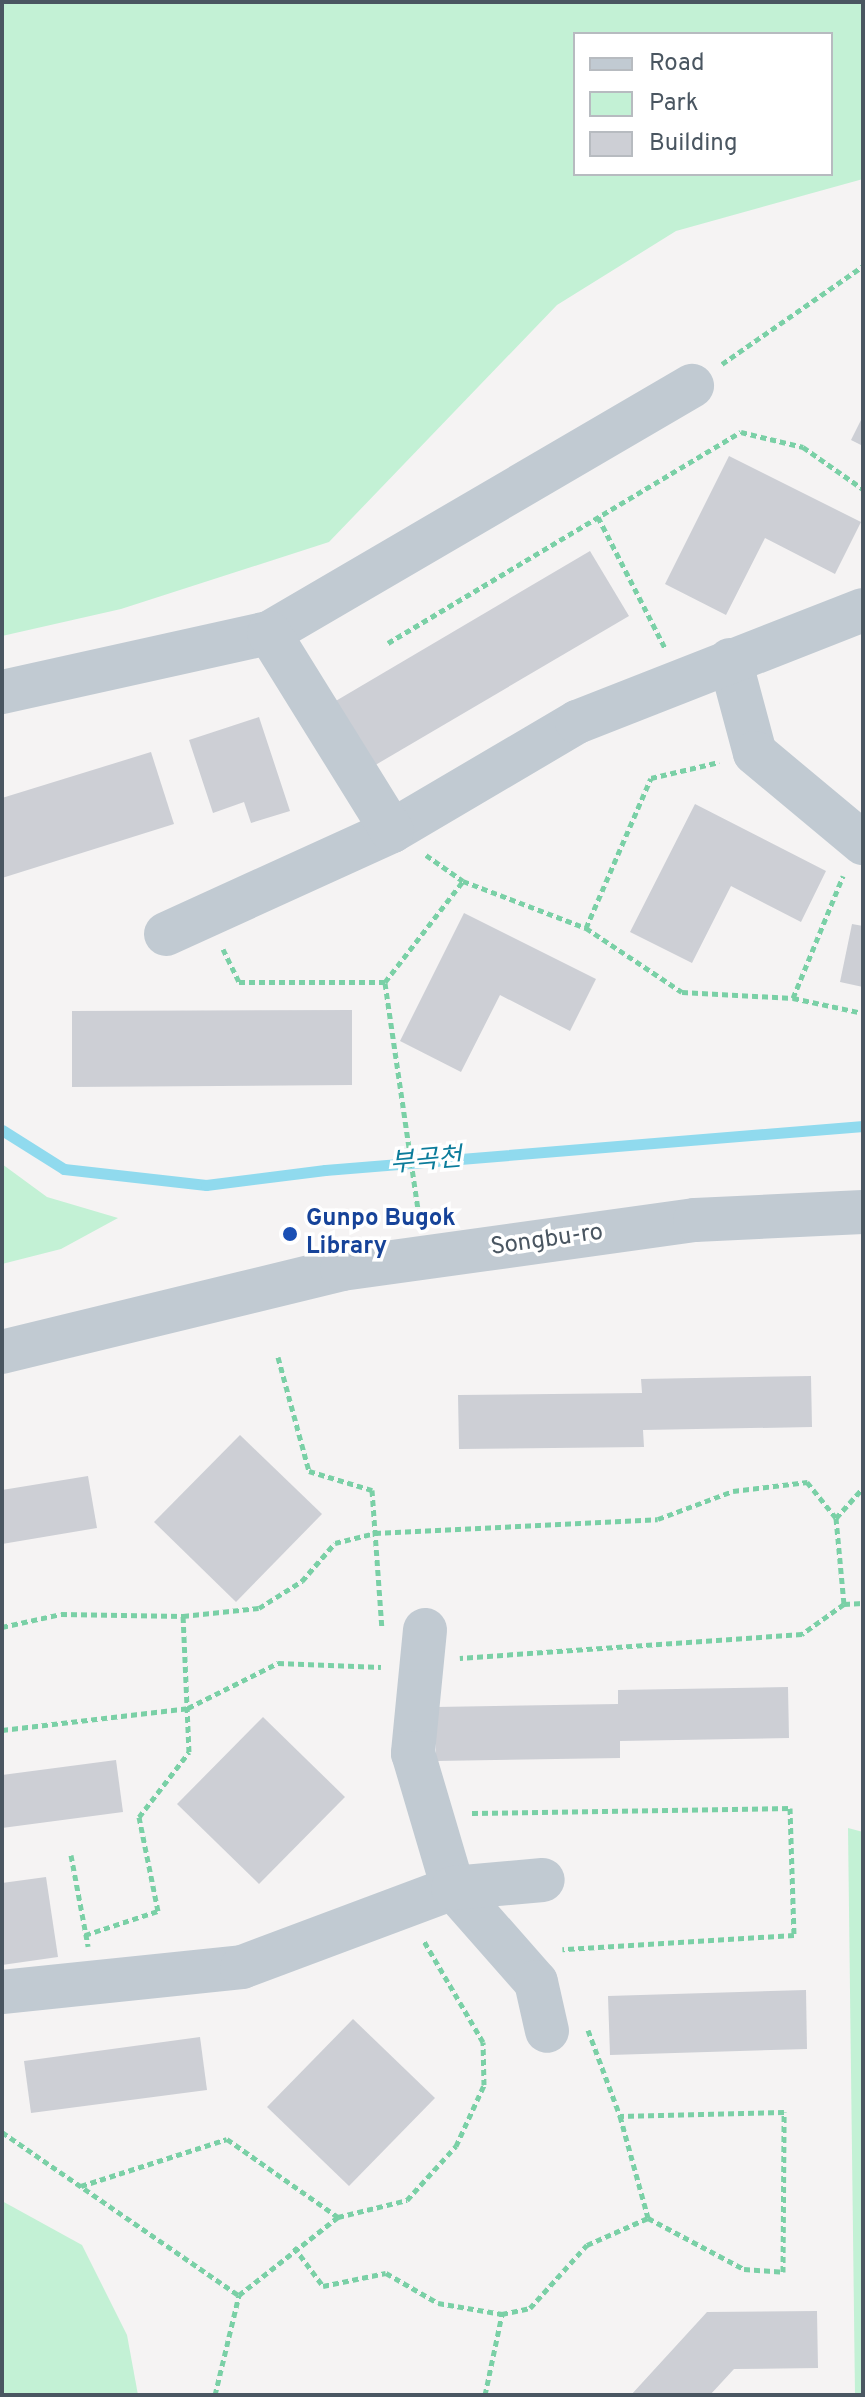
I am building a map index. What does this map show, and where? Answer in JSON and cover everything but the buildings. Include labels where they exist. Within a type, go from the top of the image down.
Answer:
[{"type":"street","points":[[2,692],[269,633],[692,386]]},
{"type":"street","points":[[166,934],[392,831],[577,722],[863,610]]},
{"type":"street","points":[[269,633],[392,831]]},
{"type":"street","points":[[730,660],[755,753],[860,843]]},
{"type":"street","name":"Songbu-ro","points":[[2,1352],[342,1269],[695,1220],[863,1212]]},
{"type":"street","points":[[411,1646],[413,1753],[453,1888],[536,1982],[566,2027]]},
{"type":"street","points":[[2,1992],[242,1967],[453,1888],[543,1880]]},
{"type":"path","points":[[692,386],[863,266]]},
{"type":"path","points":[[388,643],[741,432],[803,447],[863,489]]},
{"type":"path","points":[[598,517],[682,680]]},
{"type":"path","points":[[586,928],[651,778],[755,753]]},
{"type":"path","points":[[392,831],[463,881],[586,928],[682,992],[793,998],[863,1013]]},
{"type":"path","points":[[793,998],[860,843]]},
{"type":"path","points":[[419,1215],[385,982],[463,881]]},
{"type":"path","points":[[207,915],[239,982],[385,982]]},
{"type":"path","points":[[278,1357],[309,1471],[372,1490],[383,1638]]},
{"type":"path","points":[[2,1627],[61,1614],[183,1616],[259,1608],[302,1581],[335,1543],[375,1533],[658,1519],[733,1491],[807,1482],[836,1518],[844,1604]]},
{"type":"path","points":[[836,1518],[863,1488]]},
{"type":"path","points":[[2,1730],[188,1708],[278,1663],[385,1668],[411,1646],[459,1658],[802,1634],[844,1604],[863,1603]]},
{"type":"path","points":[[85,1935],[158,1911],[139,1817],[189,1752],[183,1616]]},
{"type":"path","points":[[431,1814],[790,1808],[794,1935],[509,1952]]},
{"type":"path","points":[[71,1855],[95,1982]]},
{"type":"path","points":[[215,2395],[239,2295],[294,2247],[338,2217],[407,2200],[456,2146],[484,2085],[483,2042],[448,1976],[400,1908]]},
{"type":"path","points":[[566,2027],[620,2116],[648,2218],[744,2269],[783,2272],[784,2112],[620,2116]]},
{"type":"path","points":[[2,2132],[239,2295]]},
{"type":"path","points":[[81,2186],[227,2139],[338,2217]]},
{"type":"path","points":[[294,2247],[323,2286],[386,2273],[438,2303],[502,2314],[530,2308],[587,2245],[648,2218]]},
{"type":"path","points":[[485,2395],[502,2314]]},
{"type":"green space","points":[[2,2],[863,2],[863,179],[676,231],[557,305],[329,542],[121,609],[2,636]]},
{"type":"green space","points":[[2,1164],[47,1197],[118,1218],[61,1249],[2,1264]]},
{"type":"green space","points":[[848,1828],[863,1832],[863,2395],[855,2395]]},
{"type":"green space","points":[[2,2201],[82,2245],[127,2335],[138,2395],[2,2395]]},
{"type":"waterway","name":"부곡천","points":[[2,1130],[64,1169],[206,1185],[325,1170],[863,1126]]},
{"type":"place","name":"Gunpo Bugok Library","points":[[290,1234]]}]
